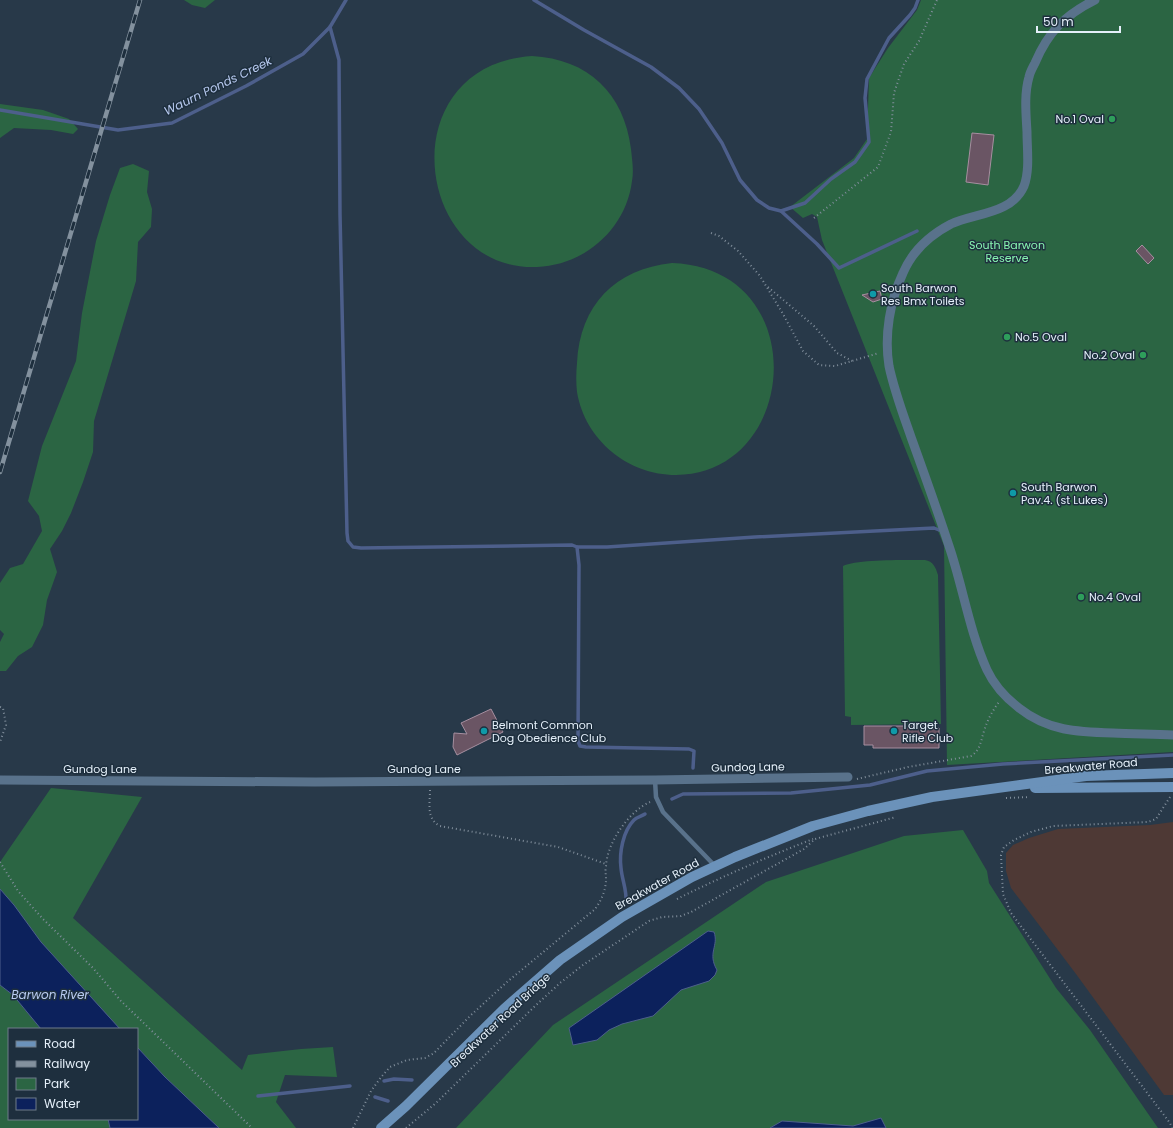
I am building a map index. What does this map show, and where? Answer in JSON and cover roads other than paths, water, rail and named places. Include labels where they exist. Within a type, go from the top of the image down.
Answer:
[{"type":"main road","name":"Breakwater Road","points":[[381,1128],[406,1106],[473,1038],[533,982],[560,960],[591,937],[656,897],[715,866],[763,845],[813,826],[868,811],[932,797],[1086,776],[1173,773]]},
{"type":"main road","name":"Breakwater Road","points":[[1011,787],[1173,788]]},
{"type":"street","points":[[1095,0],[1076,10],[1053,30],[1040,50],[1028,78],[1026,107],[1027,170],[1024,187],[1014,200],[996,210],[952,224],[932,236],[913,253],[902,273],[892,303],[887,334],[889,364],[897,398],[950,548],[960,587],[979,648],[990,675],[1004,695],[1034,719],[1055,728],[1090,733],[1173,735]]},
{"type":"street","name":"Gundog Lane","points":[[0,780],[300,782],[655,780],[848,777]]},
{"type":"lane","points":[[655,780],[656,799],[667,817],[715,866]]},
{"type":"water","name":"Barwon River","points":[[0,889],[14,905],[41,942],[119,1028],[40,1028],[13,995],[0,985]]},
{"type":"water","points":[[708,931],[714,932],[715,941],[713,959],[717,970],[715,975],[709,981],[681,990],[653,1016],[622,1024],[609,1030],[597,1040],[573,1045],[569,1028]]},
{"type":"water","points":[[138,1048],[165,1077],[219,1128],[110,1128],[108,1120],[138,1120]]},
{"type":"water","points":[[881,1118],[886,1128],[770,1128],[782,1121],[853,1126]]},
{"type":"waterway","name":"Waurn Ponds Creek","points":[[0,110],[118,130],[172,123],[246,86],[303,54],[330,27],[346,0]]},
{"type":"waterway","name":"Waurn Ponds Creek","points":[[534,0],[651,67],[679,88],[699,109],[722,143],[740,180],[757,200],[769,208],[781,211],[805,203],[831,179],[855,162],[869,142],[865,98],[867,79],[889,38],[910,15],[918,0]]},
{"type":"waterway","points":[[330,27],[339,60],[340,214],[348,541],[353,547],[361,548],[572,545],[577,547],[579,565],[578,741],[580,746],[689,749],[694,751],[693,768]]},
{"type":"waterway","points":[[781,211],[817,244],[839,268],[917,231]]},
{"type":"waterway","points":[[577,547],[607,547],[755,537],[934,528],[939,530]]},
{"type":"waterway","points":[[672,799],[683,794],[791,793],[870,785],[927,771],[1003,764],[1173,755]]},
{"type":"waterway","points":[[626,902],[621,862],[621,849],[630,825],[635,819],[645,814]]},
{"type":"waterway","points":[[384,1081],[394,1079],[412,1080]]},
{"type":"waterway","points":[[258,1096],[350,1086]]},
{"type":"waterway","points":[[375,1097],[388,1101]]},
{"type":"railway","points":[[0,472],[140,0]]},
{"type":"place","name":"No.1 Oval","points":[[1112,119]]},
{"type":"place","name":"South Barwon Res Bmx Toilets","points":[[873,294]]},
{"type":"place","name":"No.5 Oval","points":[[1007,337]]},
{"type":"place","name":"No.2 Oval","points":[[1143,355]]},
{"type":"place","name":"South Barwon Pav.4. (st Lukes)","points":[[1013,493]]},
{"type":"place","name":"No.4 Oval","points":[[1081,597]]},
{"type":"place","name":"Belmont Common Dog Obedience Club","points":[[484,731]]},
{"type":"place","name":"Target Rifle Club","points":[[894,731]]},
{"type":"park label","name":"South Barwon Reserve","points":[[1007,251]]}]
